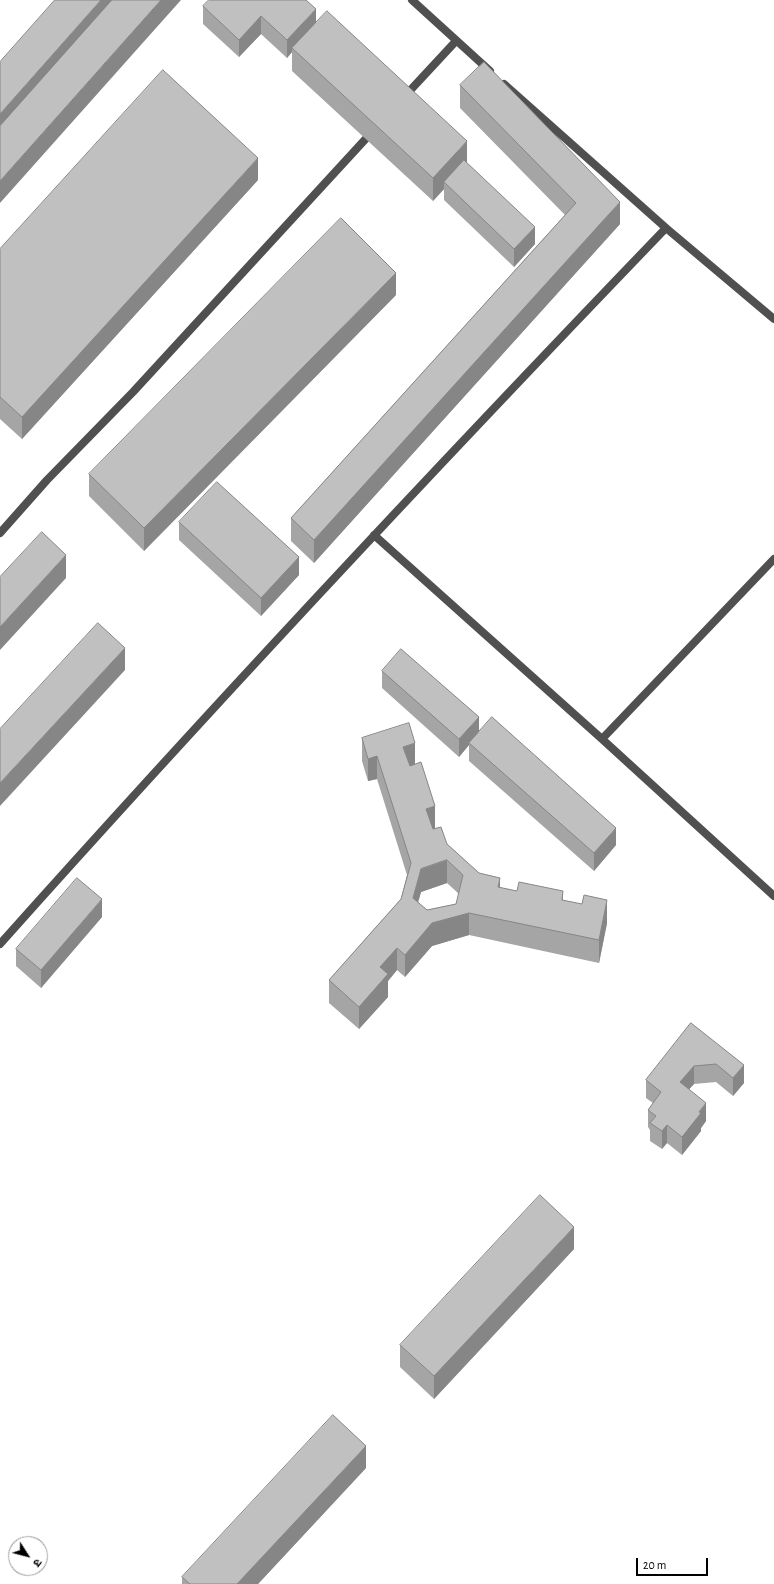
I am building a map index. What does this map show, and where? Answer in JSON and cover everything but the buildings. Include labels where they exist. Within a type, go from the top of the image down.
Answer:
[{"type":"street","points":[[412,0],[666,228],[774,319]]},
{"type":"street","points":[[396,105],[456,41]]},
{"type":"street","points":[[0,533],[47,480],[134,392],[380,123]]},
{"type":"street","points":[[0,944],[71,864],[374,535],[666,228]]},
{"type":"street","points":[[374,535],[602,739],[774,896]]},
{"type":"street","points":[[602,739],[774,559]]}]
